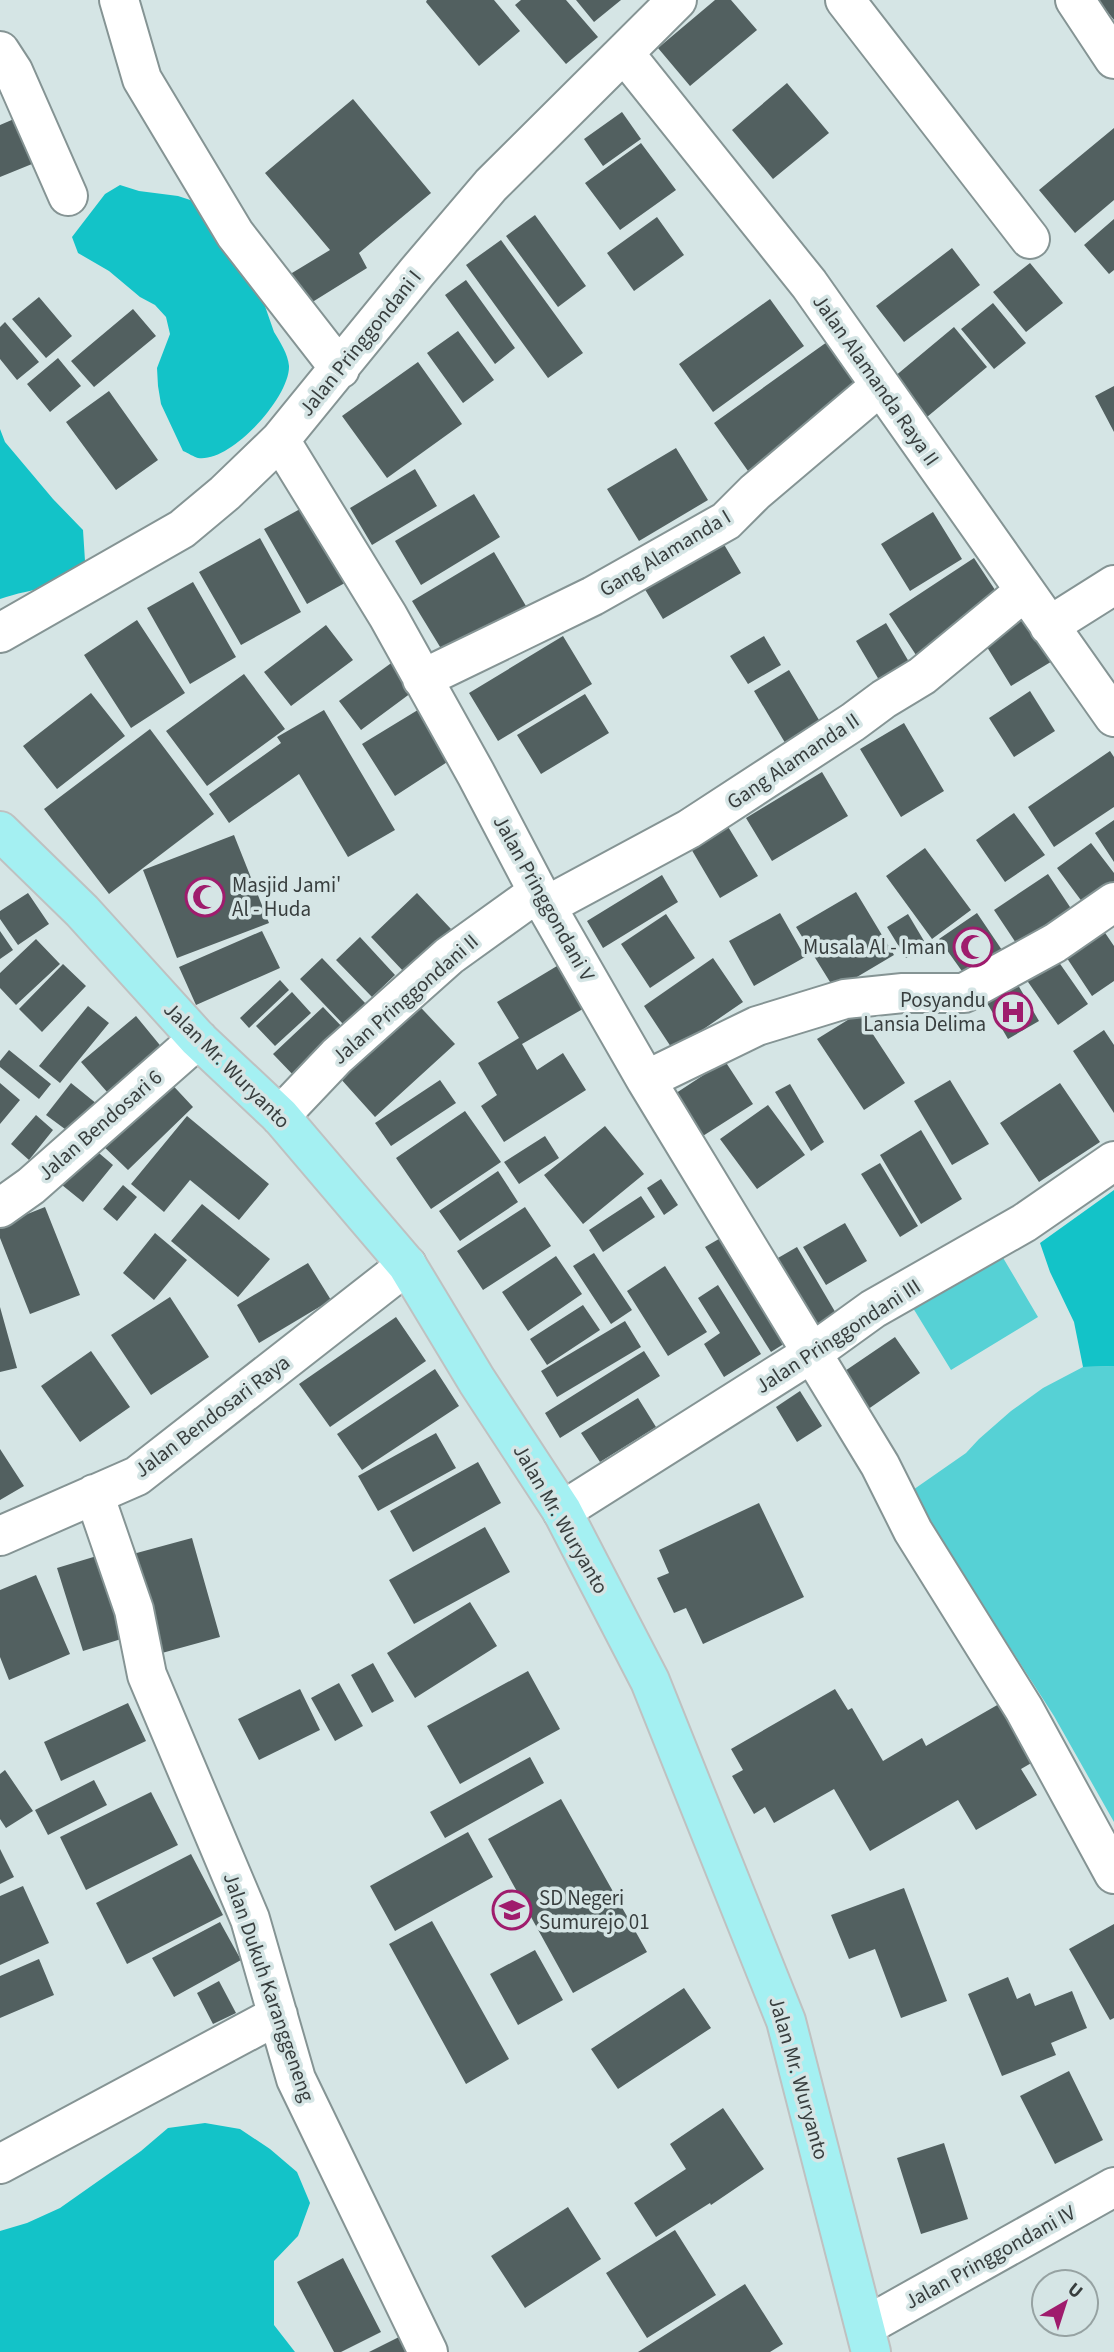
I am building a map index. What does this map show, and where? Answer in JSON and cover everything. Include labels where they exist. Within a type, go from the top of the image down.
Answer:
[{"type":"main road","name":"Jalan Mr. Wuryanto","points":[[0,831],[82,911],[198,1039],[280,1116],[407,1265],[477,1381],[562,1511],[650,1681],[786,2021],[868,2339]]},
{"type":"street","points":[[119,0],[142,79],[235,234],[340,369]]},
{"type":"street","name":"Jalan Pringgondani I","points":[[0,633],[182,529],[225,493],[280,440],[491,185],[677,0]]},
{"type":"street","points":[[845,0],[1030,239]]},
{"type":"street","points":[[1075,0],[1114,58]]},
{"type":"street","points":[[0,51],[13,71],[68,196]]},
{"type":"street","name":"Jalan Alamanda Raya II","points":[[624,53],[809,284],[1114,718]]},
{"type":"street","name":"Gang Alamanda I","points":[[422,679],[593,596],[726,521],[755,492],[880,387]]},
{"type":"street","name":"Jalan Pringgondani V","points":[[280,440],[388,616],[542,899],[646,1080],[880,1465],[913,1531],[1024,1709],[1114,1874]]},
{"type":"street","points":[[1049,626],[1114,585]]},
{"type":"street","name":"Gang Alamanda II","points":[[542,899],[689,830],[922,676],[1025,591]]},
{"type":"street","name":"Jalan Pringgondani II","points":[[280,1116],[337,1056],[449,956],[542,899]]},
{"type":"street","points":[[646,1080],[757,1026],[845,999],[903,993],[964,993],[1055,943],[1114,902]]},
{"type":"street","name":"Jalan Bendosari 6","points":[[0,1208],[31,1186],[198,1039]]},
{"type":"street","name":"Jalan Pringgondani III","points":[[562,1511],[812,1353],[873,1309],[1024,1223],[1114,1161]]},
{"type":"street","name":"Jalan Bendosari Raya","points":[[0,1536],[137,1476],[407,1265]]},
{"type":"street","name":"Jalan Dukuh Karanggeneng","points":[[94,1494],[134,1610],[147,1675],[250,1919],[296,2079],[428,2352]]},
{"type":"street","points":[[0,2164],[278,2015]]},
{"type":"street","name":"Jalan Pringgondani IV","points":[[868,2339],[1114,2187]]},
{"type":"shaded area","points":[[120,185],[139,191],[178,196],[233,214],[274,332],[287,357],[287,379],[269,410],[242,439],[211,457],[198,458],[183,451],[161,404],[157,368],[170,334],[166,317],[155,305],[140,297],[109,271],[78,253],[72,237],[105,194]]},
{"type":"shaded area","points":[[0,429],[5,442],[83,530],[85,561],[76,571],[57,583],[0,599]]},
{"type":"shaded area","points":[[1114,1190],[1114,1366],[1083,1367],[1074,1322],[1050,1272],[1040,1243]]},
{"type":"shaded area","points":[[1002,1256],[1038,1317],[951,1370],[913,1308]]},
{"type":"shaded area","points":[[1114,1366],[1114,1822],[1054,1716],[910,1492],[966,1453],[1011,1411],[1043,1388],[1083,1367]]},
{"type":"shaded area","points":[[205,2123],[240,2129],[270,2149],[297,2172],[310,2203],[298,2236],[274,2261],[274,2325],[295,2352],[0,2352],[0,2231],[27,2223],[60,2208],[141,2151],[168,2128]]},
{"type":"building","points":[[427,0],[494,0],[520,31],[479,66]]},
{"type":"building","points":[[521,0],[566,0],[598,37],[566,64],[515,5]]},
{"type":"building","points":[[576,0],[621,0],[594,22]]},
{"type":"building","points":[[715,0],[731,0],[757,30],[690,86],[658,48]]},
{"type":"building","points":[[1098,0],[1114,0],[1114,20]]},
{"type":"building","points":[[787,83],[829,133],[773,179],[732,130]]},
{"type":"building","points":[[353,99],[431,193],[359,253],[367,268],[306,306],[287,276],[330,250],[265,173]]},
{"type":"building","points":[[622,112],[641,139],[603,166],[584,139]]},
{"type":"building","points":[[14,119],[32,164],[0,177],[0,125]]},
{"type":"building","points":[[1114,128],[1114,200],[1075,233],[1039,190]]},
{"type":"building","points":[[641,143],[676,190],[620,230],[585,183]]},
{"type":"building","points":[[535,215],[586,286],[558,307],[506,236]]},
{"type":"building","points":[[657,217],[684,255],[634,291],[607,253]]},
{"type":"building","points":[[1114,219],[1114,270],[1109,274],[1084,245]]},
{"type":"building","points":[[501,240],[583,353],[548,378],[466,265]]},
{"type":"building","points":[[952,248],[980,285],[904,342],[876,306]]},
{"type":"building","points":[[1030,263],[1063,303],[1026,332],[993,292]]},
{"type":"building","points":[[466,280],[515,348],[495,364],[445,295]]},
{"type":"building","points":[[39,297],[72,336],[46,358],[12,319]]},
{"type":"building","points":[[770,299],[804,346],[713,412],[679,364]]},
{"type":"building","points":[[993,303],[1026,343],[994,369],[961,329]]},
{"type":"building","points":[[133,309],[156,336],[94,387],[71,361]]},
{"type":"building","points":[[5,322],[39,362],[17,380],[0,359],[0,327]]},
{"type":"building","points":[[954,327],[987,367],[927,417],[894,377]]},
{"type":"building","points":[[458,331],[494,380],[463,403],[427,353]]},
{"type":"building","points":[[827,342],[861,389],[748,471],[714,423]]},
{"type":"building","points":[[58,358],[81,386],[50,412],[27,384]]},
{"type":"building","points":[[418,362],[462,424],[387,478],[342,416]]},
{"type":"building","points":[[1114,386],[1114,432],[1095,396]]},
{"type":"building","points":[[109,391],[158,460],[116,490],[66,422]]},
{"type":"building","points":[[676,448],[708,500],[639,541],[607,489]]},
{"type":"building","points":[[415,469],[437,506],[372,545],[350,508]]},
{"type":"building","points":[[474,494],[500,537],[421,585],[395,541]]},
{"type":"building","points":[[309,504],[352,579],[307,604],[264,529]]},
{"type":"building","points":[[933,512],[962,559],[910,591],[881,544]]},
{"type":"building","points":[[716,531],[741,573],[663,619],[638,578]]},
{"type":"building","points":[[260,538],[301,612],[241,645],[199,572]]},
{"type":"building","points":[[494,552],[526,606],[445,655],[412,601]]},
{"type":"building","points":[[974,558],[1001,599],[916,655],[889,614]]},
{"type":"building","points":[[193,582],[236,657],[190,684],[147,608]]},
{"type":"building","points":[[1022,608],[1054,660],[1011,686],[979,634]]},
{"type":"building","points":[[137,620],[185,693],[131,728],[84,655]]},
{"type":"building","points":[[886,623],[912,667],[882,685],[856,641]]},
{"type":"building","points":[[326,625],[353,660],[291,706],[264,672]]},
{"type":"building","points":[[563,636],[592,684],[498,741],[469,693]]},
{"type":"building","points":[[764,636],[781,665],[748,684],[730,656]]},
{"type":"building","points":[[394,661],[415,690],[361,730],[339,701]]},
{"type":"building","points":[[789,670],[825,730],[790,751],[754,691]]},
{"type":"building","points":[[244,674],[285,729],[207,786],[166,731]]},
{"type":"building","points":[[1030,691],[1055,731],[1014,757],[989,718]]},
{"type":"building","points":[[91,693],[125,736],[57,789],[23,746]]},
{"type":"building","points":[[585,694],[609,733],[541,774],[517,735]]},
{"type":"building","points":[[426,705],[458,755],[395,796],[362,744]]},
{"type":"building","points":[[324,710],[395,830],[348,857],[299,774],[229,823],[209,794],[281,743],[277,737]]},
{"type":"building","points":[[904,723],[944,791],[901,817],[860,749]]},
{"type":"building","points":[[150,729],[214,814],[109,894],[44,809]]},
{"type":"building","points":[[1110,751],[1114,757],[1114,807],[1054,847],[1028,807]]},
{"type":"building","points":[[822,772],[848,816],[772,861],[746,818]]},
{"type":"building","points":[[1014,813],[1045,855],[1005,882],[976,840]]},
{"type":"building","points":[[1114,820],[1114,862],[1095,833]]},
{"type":"building","points":[[727,825],[758,876],[720,898],[690,847]]},
{"type":"building","name":"Masjid Jami' Al - Huda","points":[[234,835],[269,923],[177,958],[143,870]]},
{"type":"building","points":[[1091,843],[1114,873],[1114,886],[1086,907],[1057,868]]},
{"type":"building","points":[[925,848],[971,910],[932,939],[886,876]]},
{"type":"building","points":[[1048,874],[1074,913],[1020,949],[994,910]]},
{"type":"building","points":[[662,875],[678,902],[603,948],[587,921]]},
{"type":"building","points":[[856,892],[894,955],[835,990],[796,927]]},
{"type":"building","points":[[28,893],[49,924],[18,945],[0,919],[0,911]]},
{"type":"building","points":[[417,893],[451,929],[404,972],[371,937]]},
{"type":"building","points":[[780,913],[805,957],[754,986],[729,941]]},
{"type":"building","name":"Musala Al - Iman","points":[[977,913],[1006,956],[969,981],[939,939]]},
{"type":"building","points":[[666,914],[695,958],[650,988],[621,944]]},
{"type":"building","points":[[908,914],[927,946],[906,958],[887,927]]},
{"type":"building","points":[[1097,921],[1114,946],[1114,981],[1092,996],[1059,946]]},
{"type":"building","points":[[0,931],[13,950],[0,959]]},
{"type":"building","points":[[262,931],[280,968],[196,1005],[179,967]]},
{"type":"building","points":[[360,937],[395,975],[372,997],[336,960]]},
{"type":"building","points":[[36,939],[60,964],[16,1005],[0,988],[0,973]]},
{"type":"building","points":[[1049,948],[1088,1004],[1058,1025],[1019,969]]},
{"type":"building","points":[[322,958],[366,1004],[343,1024],[300,979]]},
{"type":"building","points":[[713,958],[743,1002],[673,1050],[644,1006]]},
{"type":"building","points":[[562,963],[588,1006],[522,1044],[537,1070],[563,1053],[586,1090],[504,1142],[481,1106],[497,1095],[478,1063],[519,1038],[497,1002]]},
{"type":"building","points":[[63,964],[86,986],[42,1032],[19,1009]]},
{"type":"building","points":[[280,980],[289,990],[249,1028],[240,1018]]},
{"type":"building","name":"Posyandu Lansia Delima","points":[[1018,985],[1039,1021],[1008,1039],[987,1003]]},
{"type":"building","points":[[292,992],[311,1013],[275,1046],[256,1026]]},
{"type":"building","points":[[410,996],[455,1044],[375,1117],[331,1068]]},
{"type":"building","points":[[88,1006],[109,1023],[60,1083],[39,1066]]},
{"type":"building","points":[[323,1007],[347,1032],[297,1079],[273,1054]]},
{"type":"building","points":[[859,1013],[905,1083],[864,1110],[817,1039]]},
{"type":"building","points":[[136,1016],[168,1055],[114,1100],[81,1062]]},
{"type":"building","points":[[1104,1030],[1114,1045],[1114,1113],[1073,1051]]},
{"type":"building","points":[[9,1050],[51,1084],[39,1099],[0,1067],[0,1061]]},
{"type":"building","points":[[725,1061],[753,1104],[695,1141],[667,1099]]},
{"type":"building","points":[[166,1078],[193,1107],[128,1170],[99,1142]]},
{"type":"building","points":[[440,1080],[456,1103],[391,1146],[375,1123]]},
{"type":"building","points":[[950,1080],[989,1144],[952,1165],[914,1101]]},
{"type":"building","points":[[0,1083],[20,1100],[0,1124]]},
{"type":"building","points":[[71,1083],[97,1104],[73,1135],[46,1115]]},
{"type":"building","points":[[1060,1083],[1100,1142],[1039,1182],[1000,1123]]},
{"type":"building","points":[[790,1084],[824,1142],[811,1151],[775,1092]]},
{"type":"building","points":[[768,1105],[805,1155],[757,1189],[720,1139]]},
{"type":"building","points":[[465,1111],[501,1162],[431,1209],[396,1158]]},
{"type":"building","points":[[36,1115],[53,1130],[29,1160],[11,1144]]},
{"type":"building","points":[[187,1116],[269,1184],[239,1220],[190,1180],[164,1212],[131,1184]]},
{"type":"building","points":[[605,1126],[644,1174],[583,1224],[544,1175]]},
{"type":"building","points":[[921,1130],[962,1199],[921,1224],[880,1155]]},
{"type":"building","points":[[545,1136],[559,1158],[519,1184],[504,1162]]},
{"type":"building","points":[[93,1148],[113,1165],[83,1202],[62,1185]]},
{"type":"building","points":[[880,1163],[918,1226],[900,1237],[861,1174]]},
{"type":"building","points":[[498,1171],[518,1202],[460,1241],[439,1211]]},
{"type":"building","points":[[661,1179],[678,1205],[664,1215],[647,1188]]},
{"type":"building","points":[[123,1185],[137,1197],[117,1221],[103,1209]]},
{"type":"building","points":[[641,1196],[655,1217],[603,1252],[589,1230]]},
{"type":"building","points":[[202,1204],[270,1259],[238,1297],[171,1241]]},
{"type":"building","points":[[45,1207],[80,1295],[30,1314],[0,1238],[0,1225]]},
{"type":"building","points":[[525,1207],[551,1246],[483,1290],[457,1251]]},
{"type":"building","points":[[845,1223],[867,1261],[826,1285],[803,1247]]},
{"type":"building","points":[[155,1233],[187,1260],[154,1300],[123,1273]]},
{"type":"building","points":[[724,1236],[790,1340],[771,1352],[705,1247]]},
{"type":"building","points":[[797,1247],[837,1315],[809,1330],[771,1262]]},
{"type":"building","points":[[594,1253],[632,1310],[611,1324],[573,1266]]},
{"type":"building","points":[[556,1256],[582,1294],[528,1331],[502,1292]]},
{"type":"building","points":[[308,1263],[331,1300],[259,1343],[237,1305]]},
{"type":"building","points":[[665,1266],[707,1332],[668,1356],[627,1291]]},
{"type":"building","points":[[718,1285],[761,1354],[724,1377],[704,1344],[720,1333],[698,1298]]},
{"type":"building","points":[[170,1297],[209,1357],[151,1395],[111,1335]]},
{"type":"building","points":[[583,1305],[600,1330],[547,1365],[530,1339]]},
{"type":"building","points":[[0,1307],[17,1368],[0,1372]]},
{"type":"building","points":[[396,1317],[426,1361],[330,1427],[299,1384]]},
{"type":"building","points":[[625,1321],[641,1347],[557,1397],[541,1371]]},
{"type":"building","points":[[895,1337],[920,1373],[864,1412],[839,1375]]},
{"type":"building","points":[[91,1351],[130,1407],[80,1442],[41,1386]]},
{"type":"building","points":[[644,1351],[660,1376],[560,1438],[545,1413]]},
{"type":"building","points":[[435,1369],[459,1406],[362,1470],[337,1434]]},
{"type":"building","points":[[800,1391],[822,1426],[797,1442],[776,1407]]},
{"type":"building","points":[[638,1398],[656,1427],[600,1462],[581,1433]]},
{"type":"building","points":[[436,1433],[456,1468],[378,1511],[358,1476]]},
{"type":"building","points":[[0,1449],[24,1486],[0,1500]]},
{"type":"building","points":[[478,1462],[501,1503],[413,1552],[390,1511]]},
{"type":"building","points":[[759,1503],[804,1597],[703,1644],[686,1608],[674,1613],[657,1578],[669,1573],[659,1550]]},
{"type":"building","points":[[485,1527],[510,1572],[414,1624],[389,1580]]},
{"type":"building","points":[[192,1538],[220,1637],[162,1653],[133,1554]]},
{"type":"building","points":[[110,1552],[137,1634],[83,1651],[57,1568]]},
{"type":"building","points":[[36,1575],[70,1654],[9,1680],[0,1657],[0,1590]]},
{"type":"building","points":[[470,1602],[497,1646],[415,1698],[387,1653]]},
{"type":"building","points":[[373,1663],[394,1701],[372,1713],[351,1675]]},
{"type":"building","points":[[528,1671],[560,1729],[460,1784],[427,1726]]},
{"type":"building","points":[[339,1683],[363,1726],[335,1741],[311,1698]]},
{"type":"building","points":[[300,1689],[320,1730],[259,1760],[238,1719]]},
{"type":"building","points":[[835,1689],[848,1710],[852,1708],[883,1761],[922,1738],[926,1746],[999,1704],[1033,1762],[1021,1769],[1037,1795],[976,1830],[958,1800],[870,1851],[834,1789],[774,1823],[765,1807],[754,1814],[732,1776],[743,1770],[731,1749]]},
{"type":"building","points":[[128,1703],[146,1741],[61,1781],[44,1742]]},
{"type":"building","points":[[530,1757],[544,1783],[445,1838],[430,1812]]},
{"type":"building","points":[[5,1770],[33,1811],[6,1828],[0,1819],[0,1774]]},
{"type":"building","points":[[94,1780],[107,1805],[48,1835],[35,1810]]},
{"type":"building","points":[[151,1792],[178,1845],[86,1890],[60,1837]]},
{"type":"building","points":[[561,1799],[647,1952],[573,1993],[488,1839]]},
{"type":"building","points":[[468,1832],[493,1877],[395,1931],[370,1886]]},
{"type":"building","points":[[0,1849],[14,1877],[0,1884]]},
{"type":"building","points":[[191,1854],[223,1915],[127,1964],[96,1903]]},
{"type":"building","points":[[23,1886],[49,1943],[0,1965],[0,1896]]},
{"type":"building","points":[[904,1888],[947,2001],[901,2018],[875,1949],[849,1959],[831,1915]]},
{"type":"building","points":[[432,1921],[509,2059],[466,2084],[389,1944]]},
{"type":"building","points":[[220,1922],[241,1960],[174,1997],[152,1958]]},
{"type":"building","points":[[1114,1924],[1114,2018],[1110,2020],[1069,1949]]},
{"type":"building","points":[[535,1950],[563,2000],[518,2025],[490,1974]]},
{"type":"building","points":[[39,1959],[54,1995],[0,2018],[0,1976]]},
{"type":"building","points":[[1008,1977],[1017,1999],[1030,1993],[1035,2006],[1072,1991],[1087,2028],[1051,2043],[1056,2055],[1002,2076],[968,1994]]},
{"type":"building","points":[[219,1981],[236,2013],[213,2024],[197,1993]]},
{"type":"building","points":[[684,1988],[711,2028],[618,2089],[591,2049]]},
{"type":"building","points":[[1069,2071],[1103,2140],[1055,2164],[1020,2096]]},
{"type":"building","points":[[723,2108],[764,2169],[711,2205],[710,2203],[656,2237],[634,2203],[686,2169],[670,2144]]},
{"type":"building","points":[[944,2143],[968,2219],[921,2234],[897,2158]]},
{"type":"building","points":[[568,2207],[601,2259],[525,2308],[491,2256]]},
{"type":"building","points":[[675,2230],[716,2295],[647,2338],[606,2273]]},
{"type":"building","points":[[343,2258],[381,2332],[341,2352],[334,2352],[297,2282]]},
{"type":"building","points":[[745,2284],[783,2344],[770,2352],[638,2352]]},
{"type":"building","points":[[405,2334],[415,2352],[369,2352]]},
{"type":"place","name":"Masjid Jami' Al - Huda","points":[[205,897]]},
{"type":"place","name":"Musala Al - Iman","points":[[973,947]]},
{"type":"place","name":"Posyandu Lansia Delima","points":[[1013,1012]]},
{"type":"place","name":"SD Negeri Sumurejo 01","points":[[512,1910]]}]
